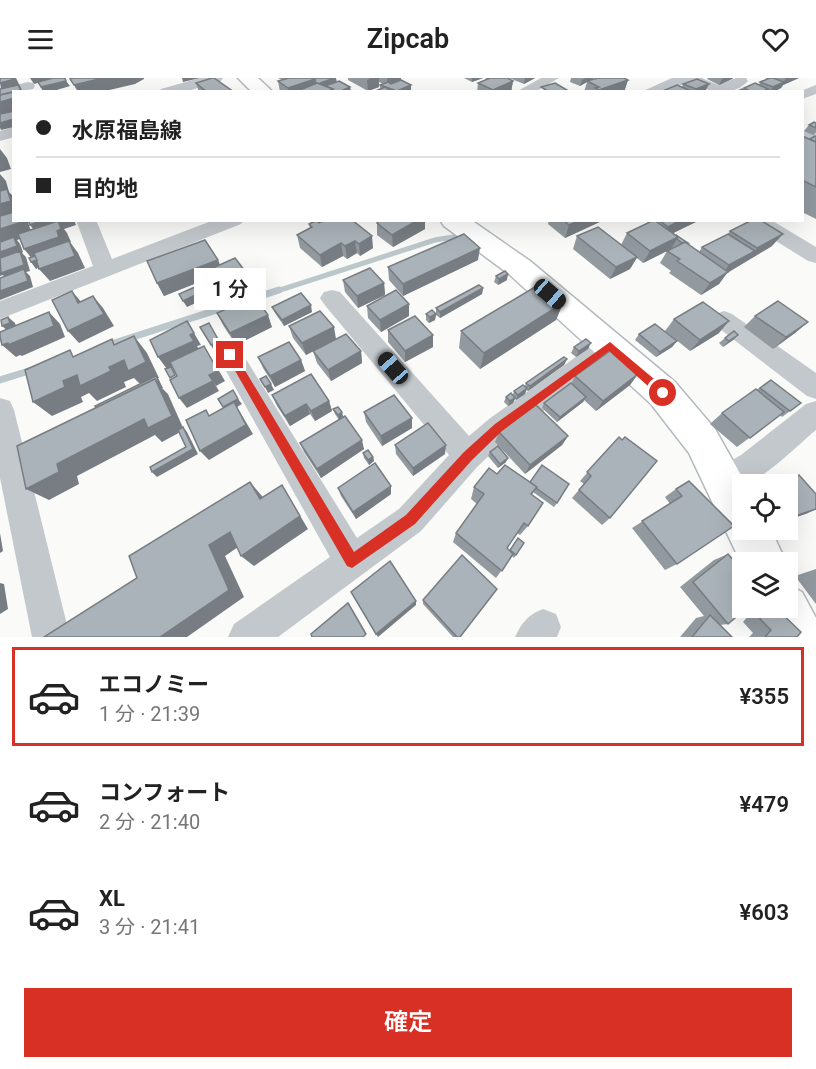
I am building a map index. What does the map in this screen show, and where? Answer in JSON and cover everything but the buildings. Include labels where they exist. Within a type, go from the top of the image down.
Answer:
[{"type":"main road","points":[[249,78],[262,90]]},
{"type":"main road","points":[[456,222],[520,268],[663,393],[702,441],[732,498]]},
{"type":"main road","points":[[791,618],[800,637]]},
{"type":"street","points":[[0,80],[8,78]]},
{"type":"street","points":[[160,90],[216,78]]},
{"type":"street","points":[[653,90],[685,78]]},
{"type":"street","points":[[691,78],[713,90]]},
{"type":"street","points":[[528,90],[556,80]]},
{"type":"street","points":[[718,90],[741,81]]},
{"type":"street","points":[[0,93],[27,85]]},
{"type":"street","points":[[87,222],[106,270]]},
{"type":"street","points":[[0,310],[229,222]]},
{"type":"street","points":[[759,222],[816,256]]},
{"type":"street","points":[[332,298],[468,456]]},
{"type":"street","points":[[724,320],[816,388]]},
{"type":"street","points":[[247,637],[410,519],[468,456],[525,407],[610,346]]},
{"type":"street","points":[[230,355],[352,562]]},
{"type":"street","points":[[0,410],[10,505],[51,637]]},
{"type":"street","points":[[724,482],[752,465],[816,412]]},
{"type":"waterway","points":[[274,292],[435,240],[459,236]]},
{"type":"waterway","points":[[108,345],[279,290]]},
{"type":"waterway","points":[[0,380],[32,370]]},
{"type":"route","points":[[230,355],[352,562],[425,506],[468,456],[499,428],[610,346],[663,393]]}]
